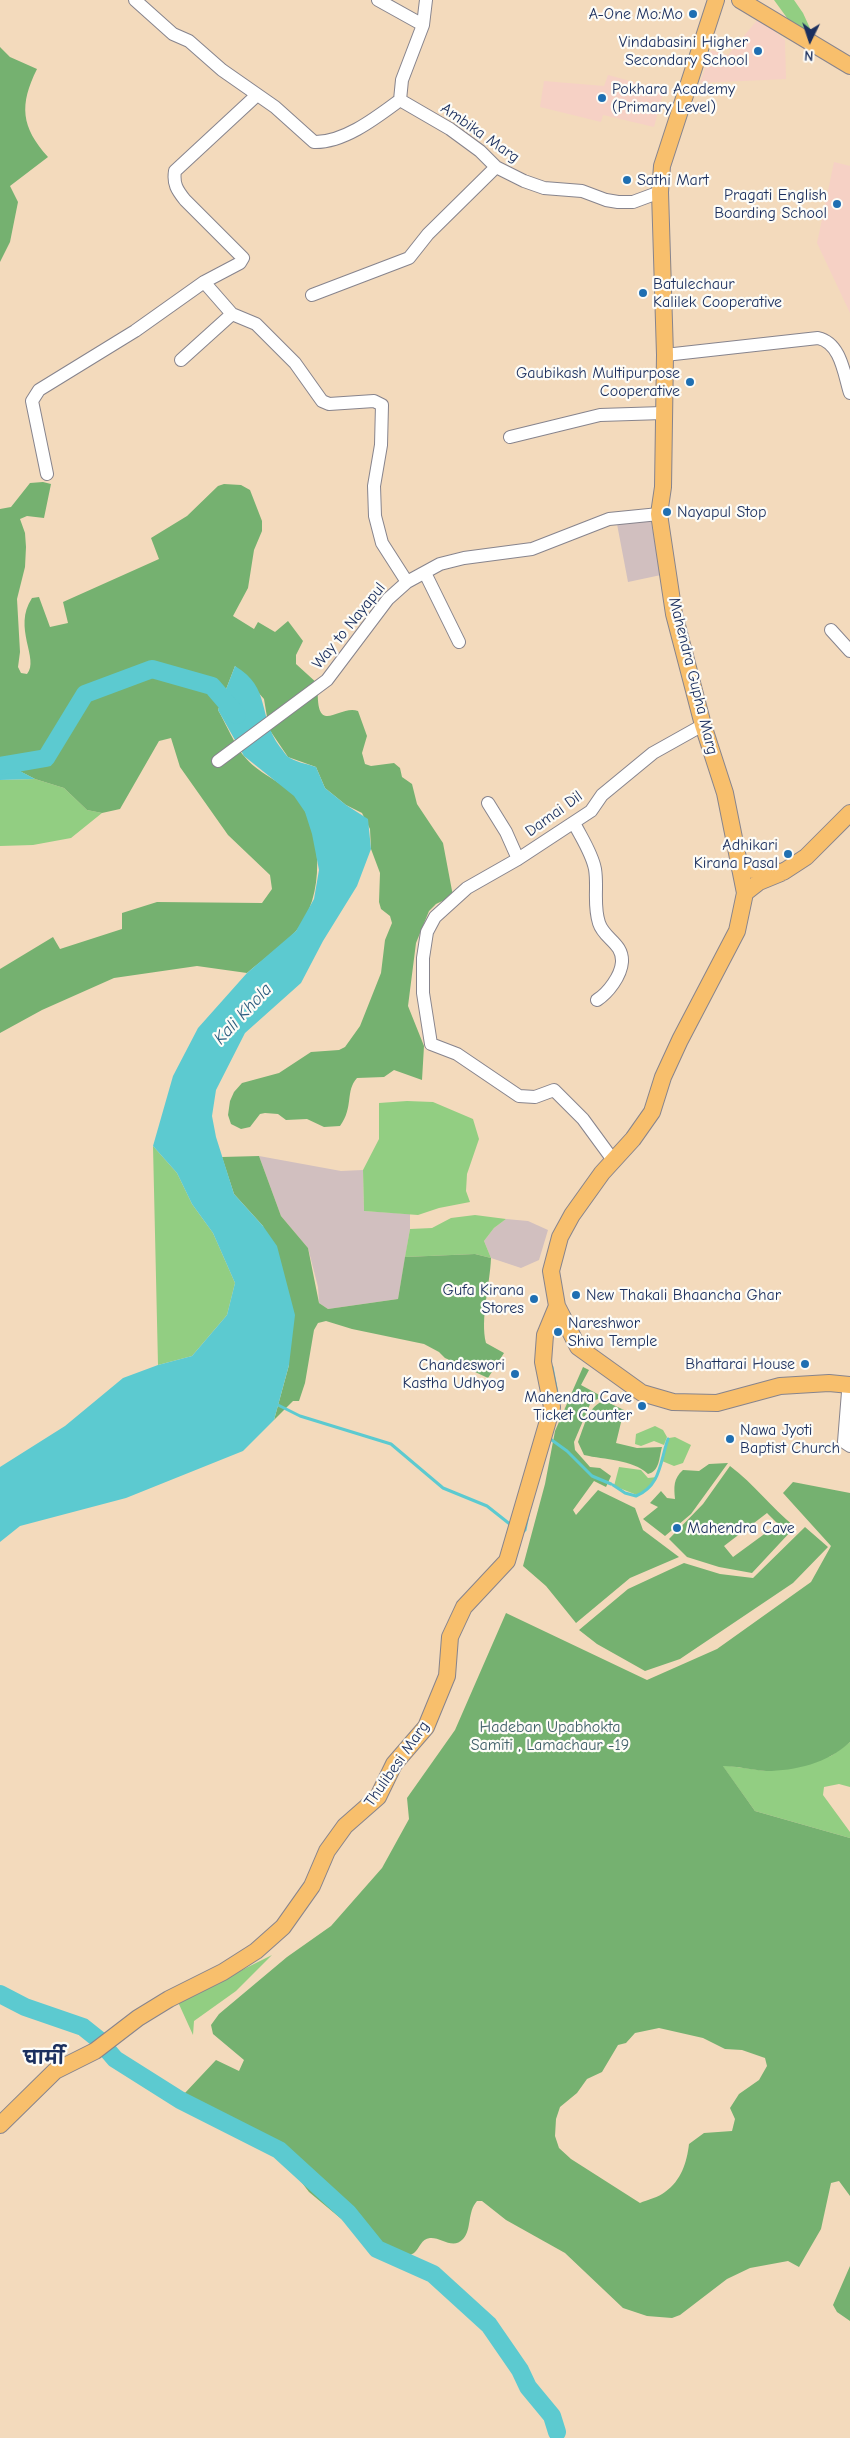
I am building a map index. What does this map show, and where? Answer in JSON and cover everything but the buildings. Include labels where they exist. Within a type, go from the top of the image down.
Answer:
[{"type":"main road","name":"Mahendra Gupha Marg","points":[[557,1306],[551,1271],[560,1237],[588,1192],[613,1160],[633,1139],[652,1112],[663,1077],[680,1040],[737,931],[745,893],[725,793],[702,725],[674,614],[659,514],[663,487],[665,354],[660,192],[665,156],[716,0]]},
{"type":"main road","points":[[740,0],[850,66]]},
{"type":"main road","points":[[745,893],[759,882],[783,872],[806,857],[850,813]]},
{"type":"main road","points":[[740,869],[783,872]]},
{"type":"main road","points":[[557,1306],[578,1346],[590,1356],[612,1369],[642,1393],[672,1402],[717,1403],[780,1386],[829,1382],[850,1385]]},
{"type":"main road","name":"Thulibesi Marg","points":[[0,2125],[55,2071],[101,2047],[138,2018],[169,1999],[215,1976],[247,1956],[283,1927],[312,1886],[327,1851],[338,1836],[378,1797],[394,1764],[426,1727],[447,1676],[450,1638],[464,1607],[507,1561],[552,1407],[543,1362],[545,1335],[557,1306]]},
{"type":"street","points":[[135,0],[173,34],[189,41],[214,60],[222,70],[276,107],[314,142],[320,142],[357,130],[400,100],[402,80],[423,25],[426,0]]},
{"type":"street","points":[[378,0],[423,25]]},
{"type":"street","points":[[47,474],[32,402],[35,394],[44,386],[135,331],[204,282],[240,263],[243,258],[181,195],[174,180],[175,171],[257,95]]},
{"type":"street","name":"Ambika Marg","points":[[400,100],[450,129],[480,151],[496,167],[544,188],[582,192],[612,201],[633,202],[660,192]]},
{"type":"street","points":[[312,295],[409,258],[428,234],[496,167]]},
{"type":"street","points":[[204,282],[232,314],[256,324],[295,363],[322,401],[329,404],[374,401],[382,405],[381,445],[374,486],[375,516],[382,543],[407,582]]},
{"type":"street","points":[[182,360],[232,314]]},
{"type":"street","points":[[665,354],[818,338],[832,344],[850,393]]},
{"type":"street","points":[[510,437],[600,415],[663,413]]},
{"type":"street","name":"Way to Nayapul","points":[[218,761],[327,680],[388,599],[407,582],[440,564],[464,558],[532,549],[609,519],[659,514]]},
{"type":"street","points":[[425,573],[459,642]]},
{"type":"street","points":[[830,630],[850,651]]},
{"type":"street","name":"Damai Dil","points":[[613,1160],[583,1119],[554,1090],[535,1097],[519,1096],[458,1054],[434,1046],[429,1040],[423,993],[424,945],[427,932],[435,917],[468,888],[574,823],[591,811],[602,795],[653,753],[702,725]]},
{"type":"street","points":[[488,803],[506,832],[518,859]]},
{"type":"street","points":[[574,823],[594,866],[595,901],[599,924],[617,944],[622,954],[620,971],[605,995],[598,1000]]},
{"type":"street","points":[[850,1391],[848,1392],[844,1442],[850,1446]]},
{"type":"shaded area","name":"Vindabasini Higher Secondary School","points":[[759,18],[785,40],[786,79],[700,83],[711,50],[728,55]]},
{"type":"shaded area","name":"Pokhara Academy (Primary Level)","points":[[608,75],[664,90],[654,127],[603,115],[601,122],[540,107],[544,81],[604,86]]},
{"type":"shaded area","name":"Pragati English Boarding School","points":[[834,162],[850,166],[850,313],[817,243]]},
{"type":"shaded area","points":[[650,517],[661,575],[628,582],[617,524]]},
{"type":"shaded area","points":[[259,1156],[341,1171],[363,1170],[364,1211],[410,1214],[410,1229],[398,1299],[328,1309],[319,1303],[318,1287],[308,1248],[281,1216]]},
{"type":"shaded area","points":[[506,1219],[528,1221],[548,1230],[539,1260],[521,1268],[491,1258],[484,1241],[494,1228]]},
{"type":"green space","points":[[774,0],[794,0],[803,13],[814,37],[790,22]]},
{"type":"green space","points":[[0,47],[10,57],[37,69],[27,94],[26,115],[32,136],[48,157],[10,186],[18,202],[10,242],[0,262]]},
{"type":"green space","points":[[43,482],[51,484],[44,518],[27,516],[20,519],[25,533],[26,547],[25,567],[17,599],[20,652],[18,667],[21,673],[27,674],[30,668],[25,620],[32,598],[39,597],[50,627],[68,623],[63,602],[159,559],[151,538],[187,516],[218,486],[224,484],[241,485],[250,490],[262,521],[262,531],[254,550],[248,588],[233,616],[254,629],[258,622],[275,632],[288,621],[303,641],[296,655],[296,664],[318,684],[320,711],[324,715],[329,716],[350,710],[358,711],[367,736],[362,753],[365,764],[371,766],[394,763],[400,768],[402,777],[412,784],[417,804],[443,843],[453,896],[436,904],[429,911],[416,943],[408,1006],[424,1046],[422,1080],[394,1070],[384,1077],[357,1078],[351,1088],[347,1112],[340,1126],[324,1127],[307,1119],[286,1120],[278,1114],[265,1113],[260,1114],[250,1127],[241,1129],[231,1124],[228,1115],[230,1101],[234,1092],[242,1083],[279,1073],[311,1052],[339,1050],[345,1047],[360,1026],[381,973],[385,940],[392,923],[390,916],[381,909],[379,902],[380,873],[371,849],[370,829],[362,813],[346,805],[325,788],[316,767],[288,757],[269,729],[264,699],[235,666],[218,710],[244,756],[255,767],[295,796],[305,810],[311,826],[316,845],[316,882],[312,901],[305,917],[291,937],[247,973],[197,966],[114,978],[42,1010],[0,1033],[0,969],[53,937],[60,949],[122,929],[122,913],[157,902],[262,903],[272,889],[270,875],[228,835],[180,767],[171,738],[159,741],[120,809],[102,813],[87,810],[64,788],[35,779],[0,761],[0,509],[11,507],[30,483]]},
{"type":"green space","points":[[35,779],[64,788],[87,810],[102,813],[71,838],[33,845],[0,846],[0,780]]},
{"type":"green space","points":[[433,1102],[473,1119],[479,1139],[467,1174],[466,1191],[470,1202],[439,1208],[418,1215],[364,1211],[363,1170],[379,1139],[379,1103]]},
{"type":"green space","points":[[153,1146],[177,1173],[192,1204],[213,1233],[235,1283],[227,1315],[192,1356],[158,1365]]},
{"type":"green space","points":[[259,1156],[281,1216],[308,1248],[319,1303],[328,1309],[398,1299],[405,1257],[475,1254],[491,1258],[484,1334],[486,1343],[504,1353],[488,1378],[445,1358],[439,1352],[424,1344],[352,1329],[326,1321],[318,1323],[314,1330],[305,1383],[299,1401],[293,1401],[274,1420],[289,1365],[263,1226],[234,1194],[222,1157]]},
{"type":"green space","points":[[475,1215],[506,1219],[494,1228],[484,1241],[491,1258],[475,1254],[405,1257],[410,1229],[432,1228],[451,1218]]},
{"type":"green space","points":[[583,1367],[589,1370],[581,1385],[603,1397],[591,1402],[574,1442],[575,1450],[590,1467],[600,1468],[611,1476],[606,1487],[594,1481],[573,1510],[576,1515],[598,1490],[635,1508],[643,1530],[679,1557],[630,1578],[576,1623],[546,1586],[523,1566],[545,1484],[555,1431]]},
{"type":"green space","points":[[605,1401],[624,1410],[616,1443],[637,1448],[662,1447],[655,1470],[648,1474],[634,1465],[584,1455],[578,1442],[585,1424],[594,1407]]},
{"type":"green space","points":[[655,1426],[663,1430],[667,1437],[664,1445],[654,1441],[641,1446],[635,1444],[636,1434]]},
{"type":"green space","points":[[675,1437],[691,1445],[683,1463],[674,1466],[662,1461],[669,1438]]},
{"type":"green space","points":[[728,1463],[691,1514],[665,1536],[643,1519],[658,1507],[650,1503],[661,1491],[667,1498],[675,1499],[674,1487],[676,1480],[683,1470],[699,1471],[709,1464]]},
{"type":"green space","points":[[730,1466],[794,1526],[752,1573],[719,1567],[687,1557],[669,1539],[703,1504]],"holes":[[[767,1513],[778,1524],[733,1557],[724,1546]]]},
{"type":"green space","points":[[619,1467],[641,1470],[648,1478],[657,1477],[647,1490],[637,1495],[614,1486]]},
{"type":"green space","name":"Hadeban Upabhokta Samiti , Lamachaur -19","points":[[793,1482],[850,1493],[850,1742],[832,1755],[800,1767],[766,1771],[723,1766],[755,1811],[850,1838],[850,2196],[839,2181],[831,2183],[821,2229],[799,2267],[788,2261],[750,2268],[727,2279],[680,2315],[672,2318],[647,2316],[623,2308],[565,2253],[506,2220],[482,2201],[477,2201],[474,2205],[468,2231],[459,2242],[451,2243],[430,2238],[423,2242],[414,2253],[405,2257],[396,2256],[388,2252],[373,2238],[357,2214],[345,2222],[309,2192],[293,2171],[272,2153],[276,2144],[201,2106],[184,2094],[216,2060],[239,2071],[244,2060],[213,2034],[211,2025],[219,2014],[287,1957],[331,1926],[382,1868],[409,1819],[407,1798],[455,1730],[506,1613],[647,1680],[717,1649],[811,1582],[831,1546],[783,1493]],"holes":[[[659,2028],[703,2038],[725,2049],[742,2050],[765,2058],[767,2066],[759,2080],[739,2094],[730,2108],[735,2119],[732,2131],[704,2133],[689,2144],[687,2158],[682,2171],[671,2188],[656,2197],[640,2203],[571,2159],[559,2148],[555,2136],[556,2119],[560,2107],[577,2093],[587,2079],[602,2072],[618,2045],[626,2043],[635,2033]]]},
{"type":"green space","points":[[805,1527],[828,1547],[793,1583],[680,1659],[645,1671],[597,1644],[579,1630],[628,1589],[684,1563],[720,1574],[753,1578]]},
{"type":"green space","points":[[850,1742],[850,1787],[839,1784],[824,1787],[823,1795],[850,1832],[850,1838],[755,1811],[722,1765],[766,1771],[831,1756]]},
{"type":"green space","points":[[272,1955],[236,1991],[194,2021],[193,2035],[178,2002]]},
{"type":"green space","points":[[850,2266],[850,2321],[837,2312],[833,2305]]},
{"type":"water","points":[[235,666],[247,675],[254,684],[263,703],[273,736],[286,755],[293,760],[316,767],[325,788],[346,805],[368,819],[371,849],[357,886],[323,941],[301,983],[245,1033],[216,1090],[212,1116],[216,1137],[234,1194],[263,1226],[277,1246],[295,1315],[289,1365],[274,1420],[243,1451],[126,1498],[20,1526],[0,1542],[0,1467],[65,1426],[123,1378],[158,1365],[192,1356],[227,1315],[235,1283],[213,1233],[192,1204],[177,1173],[153,1146],[173,1076],[198,1028],[247,973],[296,931],[314,899],[319,870],[312,834],[305,812],[294,796],[244,756],[218,710]]},
{"type":"water","points":[[0,761],[3,762],[35,779],[0,780]]},
{"type":"waterway","name":"Kali Khola","points":[[0,766],[46,758],[85,694],[152,669],[212,686],[237,715]]},
{"type":"waterway","points":[[552,1367],[557,1393]]},
{"type":"waterway","points":[[276,1404],[300,1416],[391,1444],[443,1488],[487,1506],[511,1525]]},
{"type":"waterway","points":[[549,1438],[567,1451],[592,1476],[611,1484]]},
{"type":"waterway","points":[[613,1485],[625,1493],[636,1496],[644,1492],[655,1479],[668,1439]]},
{"type":"waterway","points":[[523,1532],[528,1515]]},
{"type":"waterway","points":[[0,1994],[25,2007],[83,2027],[98,2039],[115,2059],[180,2100],[279,2150],[348,2213],[377,2249],[433,2274],[489,2325],[520,2370],[528,2387],[552,2416],[557,2432]]},
{"type":"waterway","points":[[557,2432],[560,2438]]},
{"type":"place","name":"A-One Mo:Mo","points":[[693,14]]},
{"type":"place","name":"Vindabasini Higher Secondary School","points":[[758,51]]},
{"type":"place","name":"Pokhara Academy (Primary Level)","points":[[602,98]]},
{"type":"place","name":"Sathi Mart","points":[[627,180]]},
{"type":"place","name":"Pragati English Boarding School","points":[[837,204]]},
{"type":"place","name":"Batulechaur Kalilek Cooperative","points":[[643,293]]},
{"type":"place","name":"Gaubikash Multipurpose Cooperative","points":[[690,382]]},
{"type":"place","name":"Nayapul Stop","points":[[667,512]]},
{"type":"place","name":"Adhikari Kirana Pasal","points":[[788,854]]},
{"type":"place","name":"New Thakali Bhaancha Ghar","points":[[576,1295]]},
{"type":"place","name":"Gufa Kirana Stores","points":[[534,1299]]},
{"type":"place","name":"Nareshwor Shiva Temple","points":[[558,1332]]},
{"type":"place","name":"Bhattarai House","points":[[805,1364]]},
{"type":"place","name":"Chandeswori Kastha Udhyog","points":[[515,1374]]},
{"type":"place","name":"Mahendra Cave Ticket Counter","points":[[642,1406]]},
{"type":"place","name":"Nawa Jyoti Baptist Church","points":[[730,1439]]},
{"type":"place","name":"Mahendra Cave","points":[[677,1528]]},
{"type":"district","name":"घार्मी","points":[[44,2059]]}]
